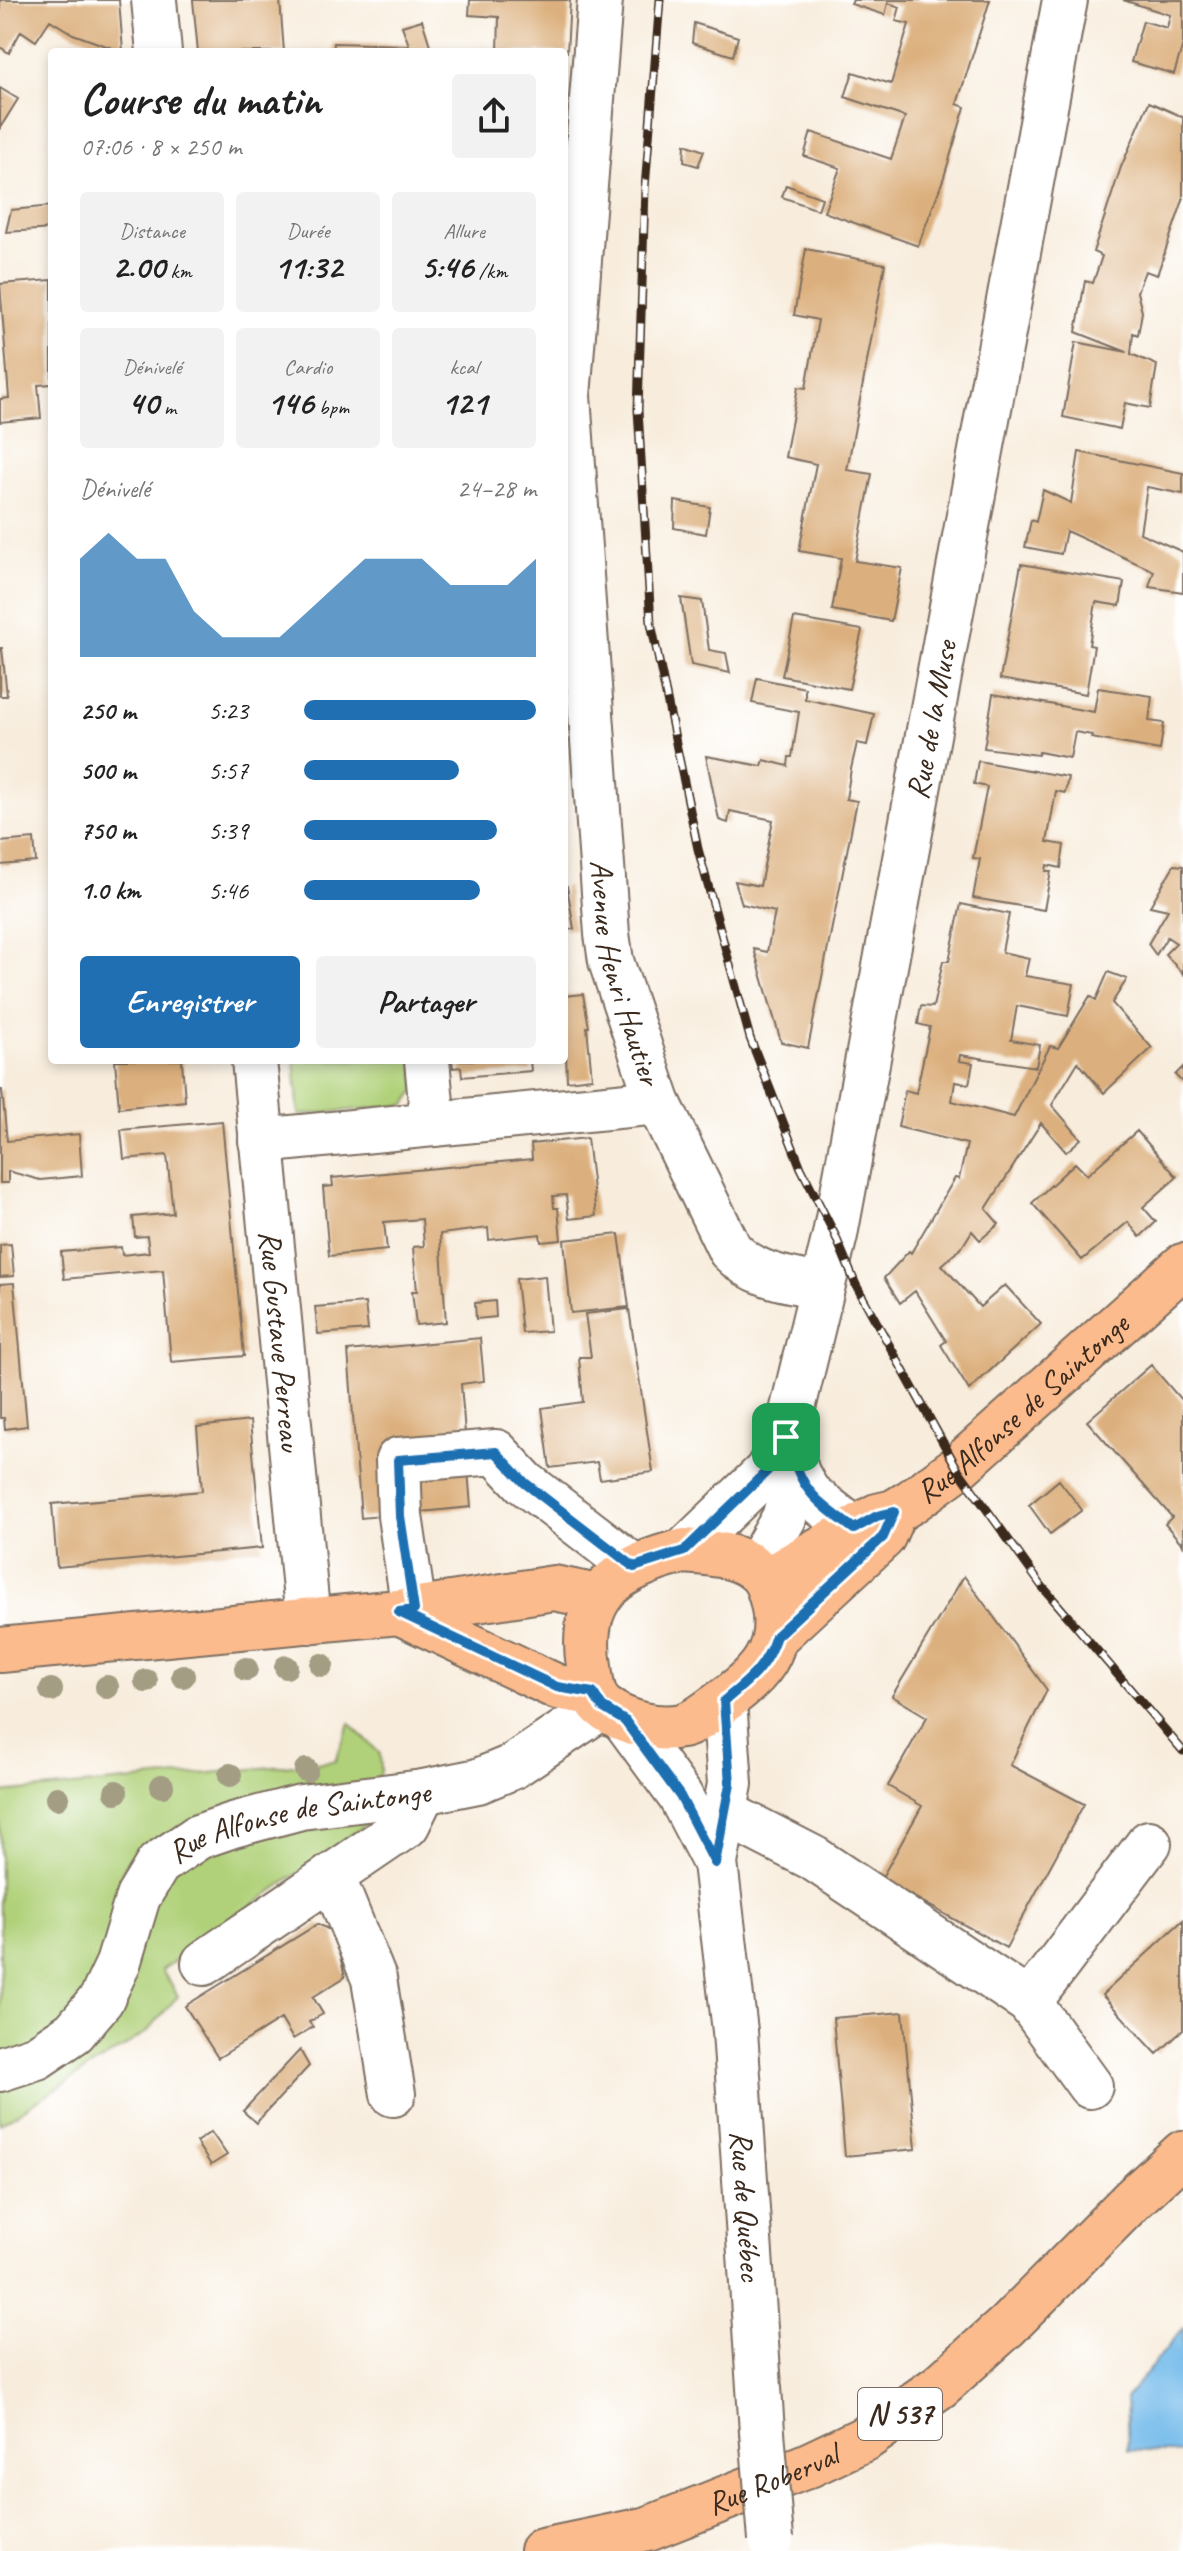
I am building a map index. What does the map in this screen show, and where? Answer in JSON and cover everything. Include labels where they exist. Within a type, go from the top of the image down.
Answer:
[{"type":"main road","name":"Rue Alfonse de Saintonge","points":[[761,1574],[877,1516],[894,1512],[957,1468],[1183,1266]]},
{"type":"main road","name":"Rue Alfonse de Saintonge","points":[[776,1636],[883,1537],[894,1512]]},
{"type":"main road","points":[[406,1611],[557,1687],[607,1707],[657,1726],[683,1726],[724,1701],[758,1672],[769,1658],[776,1636],[775,1610],[761,1574],[722,1555],[684,1551],[634,1567],[598,1597],[589,1615],[585,1642],[607,1707]]},
{"type":"main road","points":[[0,1650],[406,1611],[554,1588],[598,1597]]},
{"type":"main road","name":"Rue Roberval","points":[[542,2551],[648,2529],[809,2465],[866,2438],[940,2386],[1007,2326],[1183,2153]]},
{"type":"street","points":[[154,0],[159,48]]},
{"type":"street","name":"Avenue Henri Hautier","points":[[600,0],[574,188],[568,396],[607,934],[614,971],[658,1102],[730,1250],[742,1264],[760,1273],[822,1286]]},
{"type":"street","name":"Rue de la Muse","points":[[761,1574],[784,1518],[822,1286],[838,1219],[1065,0]]},
{"type":"street","name":"Rue Gustave Perreau","points":[[254,1064],[308,1621]]},
{"type":"street","points":[[427,1064],[433,1124]]},
{"type":"street","points":[[261,1141],[658,1102]]},
{"type":"street","points":[[406,1611],[398,1460],[496,1452],[525,1483],[634,1567]]},
{"type":"street","points":[[792,1455],[808,1493],[854,1529]]},
{"type":"street","name":"Rue de la Muse","points":[[684,1551],[767,1471],[792,1455]]},
{"type":"street","name":"Rue de Québec","points":[[724,1701],[730,1784],[715,1863],[735,2031],[772,2545]]},
{"type":"street","name":"Rue Alfonse de Saintonge","points":[[0,2069],[37,2057],[74,2032],[101,2000],[118,1964],[138,1897],[158,1864],[198,1837],[301,1807],[423,1792],[478,1781],[512,1767],[607,1707]]},
{"type":"street","name":"Rue de Québec","points":[[607,1707],[680,1796],[715,1863]]},
{"type":"street","points":[[204,1963],[407,1825],[423,1792]]},
{"type":"street","points":[[725,1813],[813,1858],[1029,2002],[1090,2086]]},
{"type":"street","points":[[1029,2002],[1149,1843]]},
{"type":"street","points":[[332,1876],[374,1979],[393,2094]]},
{"type":"green space","points":[[294,1064],[413,1064],[416,1090],[405,1105],[299,1115]]},
{"type":"green space","points":[[350,1723],[380,1754],[381,1771],[364,1826],[162,1970],[178,1996],[147,2032],[0,2124],[0,1793],[335,1761]]},
{"type":"water","points":[[1183,2328],[1183,2453],[1128,2450],[1126,2398]]},
{"type":"building","points":[[0,0],[119,0],[123,48],[112,48],[73,34],[50,20],[36,41],[21,31],[9,53],[0,47]]},
{"type":"building","points":[[193,0],[280,0],[284,48],[198,48]]},
{"type":"building","points":[[470,0],[570,0],[567,48],[498,48],[499,17],[469,15]]},
{"type":"building","points":[[853,0],[990,0],[957,104],[965,107],[944,177],[918,246],[824,212],[840,168],[804,156],[811,132],[891,159],[905,117],[845,97],[853,72],[891,84],[909,24],[896,21],[900,7],[888,3],[885,15],[851,4]]},
{"type":"building","points":[[1123,0],[1183,0],[1183,44],[1174,74],[1131,62],[1143,21],[1167,28],[1170,15]]},
{"type":"building","points":[[422,20],[431,48],[333,48],[334,43],[409,45],[402,26]]},
{"type":"building","points":[[694,23],[738,37],[733,56],[692,43]]},
{"type":"building","points":[[0,88],[18,99],[0,128]]},
{"type":"building","points":[[1149,102],[1183,117],[1183,200],[1157,275],[1145,271],[1137,292],[1142,312],[1138,335],[1133,333],[1131,354],[1157,365],[1150,408],[1125,403],[1120,429],[1063,417],[1076,342],[1127,352],[1076,332],[1085,281],[1093,283],[1102,256],[1093,252],[1121,167]]},
{"type":"building","points":[[685,144],[704,151],[698,166],[684,162]]},
{"type":"building","points":[[786,185],[822,198],[818,210],[782,197]]},
{"type":"building","points":[[48,206],[48,229],[6,232],[11,210]]},
{"type":"building","points":[[806,249],[885,264],[847,470],[872,474],[855,561],[902,568],[891,621],[832,610],[841,558],[799,551],[816,464],[785,457],[798,387],[806,388],[818,320],[794,315]]},
{"type":"building","points":[[48,280],[48,384],[38,385],[41,418],[0,422],[0,399],[9,398],[0,284]]},
{"type":"building","points":[[1079,452],[1183,473],[1183,494],[1147,487],[1140,533],[1183,552],[1183,592],[1149,587],[1154,571],[1066,531],[1061,554],[1025,547],[1031,520],[1036,522],[1043,490],[1071,503]]},
{"type":"building","points":[[675,501],[710,507],[706,534],[674,528]]},
{"type":"building","points":[[1021,564],[1124,582],[1120,606],[1096,602],[1089,645],[1094,646],[1086,694],[1000,679]]},
{"type":"building","points":[[681,598],[702,601],[709,650],[726,653],[730,673],[691,665]]},
{"type":"building","points":[[794,618],[862,630],[849,689],[782,676]]},
{"type":"building","points":[[2,648],[7,696],[0,696]]},
{"type":"building","points":[[757,678],[805,688],[805,699],[874,714],[867,745],[857,743],[851,769],[846,799],[857,801],[808,1048],[781,1042],[754,949],[767,952],[775,912],[742,904],[735,881],[760,886],[773,820],[730,811],[728,823],[719,820],[706,756],[762,766],[764,760],[788,766],[799,712],[752,703]]},
{"type":"building","points":[[1098,688],[1152,696],[1149,721],[1164,723],[1160,750],[1091,738],[1092,735],[1075,732],[1070,758],[984,748],[993,694],[1094,712]]},
{"type":"building","points":[[978,761],[1068,777],[1065,793],[1056,791],[1047,842],[1064,845],[1061,868],[1047,865],[1046,871],[1051,871],[1044,910],[973,898],[980,859],[973,858],[987,787],[974,784]]},
{"type":"building","points":[[34,839],[36,862],[0,865],[0,842]]},
{"type":"building","points":[[1174,865],[1183,866],[1183,974],[1165,954],[1176,943],[1167,937],[1156,955],[1148,944],[1168,910],[1150,906]]},
{"type":"building","points":[[568,892],[574,929],[568,930]]},
{"type":"building","points":[[961,904],[1009,914],[1002,952],[1029,958],[1025,976],[1074,984],[1068,1016],[1017,1006],[1011,1040],[1040,1045],[1036,1067],[960,1055],[959,1061],[973,1063],[969,1084],[955,1082],[952,1101],[1014,1117],[1050,1046],[1058,1048],[1090,996],[1096,1000],[1108,972],[1127,979],[1112,1003],[1152,1048],[1104,1093],[1078,1062],[1052,1105],[1081,1139],[1066,1152],[1041,1123],[986,1209],[999,1224],[980,1240],[972,1231],[962,1247],[942,1265],[980,1307],[1005,1285],[1041,1324],[969,1390],[941,1345],[946,1341],[915,1291],[900,1303],[884,1278],[909,1251],[911,1253],[955,1178],[959,1179],[967,1144],[898,1127],[905,1090],[916,1093],[930,1027],[918,1024],[921,1006],[933,1007],[943,961],[949,961]]},
{"type":"building","points":[[583,994],[589,1027],[592,1078],[567,1081],[568,996]]},
{"type":"building","points":[[115,1064],[182,1064],[185,1101],[119,1108]]},
{"type":"building","points":[[452,1064],[530,1064],[531,1071],[462,1077],[461,1067],[453,1068]]},
{"type":"building","points":[[1183,1067],[1183,1083],[1175,1075]]},
{"type":"building","points":[[0,1090],[7,1141],[79,1134],[82,1176],[40,1180],[8,1171],[8,1183],[0,1183]]},
{"type":"building","points":[[222,1121],[244,1356],[171,1362],[163,1270],[64,1279],[61,1252],[121,1247],[122,1255],[149,1252],[147,1236],[135,1237],[133,1217],[173,1213],[167,1155],[124,1159],[121,1130]]},
{"type":"building","points":[[1137,1131],[1177,1177],[1143,1207],[1156,1222],[1140,1237],[1128,1222],[1082,1260],[1032,1203],[1075,1163],[1087,1175]]},
{"type":"building","points":[[587,1138],[596,1216],[569,1219],[566,1195],[553,1196],[554,1208],[558,1208],[561,1240],[541,1242],[540,1234],[489,1240],[488,1228],[440,1234],[446,1322],[416,1325],[412,1291],[417,1291],[413,1247],[424,1246],[422,1219],[384,1222],[387,1250],[329,1256],[323,1187],[333,1186],[332,1178],[532,1159],[531,1144]]},
{"type":"building","points":[[619,1234],[629,1307],[571,1313],[564,1240]]},
{"type":"building","points":[[11,1244],[14,1276],[0,1277],[0,1245]]},
{"type":"building","points":[[545,1276],[550,1331],[522,1333],[516,1279]]},
{"type":"building","points":[[14,1283],[27,1426],[5,1429],[4,1418],[0,1418],[0,1284]]},
{"type":"building","points":[[495,1301],[496,1317],[476,1319],[475,1303]]},
{"type":"building","points":[[365,1303],[368,1330],[318,1334],[315,1307]]},
{"type":"building","points":[[629,1309],[653,1472],[600,1479],[597,1462],[550,1468],[542,1408],[583,1402],[579,1357],[591,1357],[585,1314]]},
{"type":"building","points":[[480,1338],[484,1381],[461,1384],[471,1507],[361,1518],[348,1351]]},
{"type":"building","points":[[1151,1365],[1183,1402],[1183,1545],[1165,1524],[1172,1517],[1087,1421]]},
{"type":"building","points":[[250,1421],[262,1548],[57,1567],[52,1504],[202,1491],[197,1427]]},
{"type":"building","points":[[1059,1480],[1082,1510],[1050,1534],[1029,1505]]},
{"type":"building","points":[[964,1576],[1047,1690],[1010,1765],[1084,1804],[1006,1948],[881,1879],[922,1806],[888,1786],[927,1717],[892,1696]]},
{"type":"building","points":[[1183,1920],[1183,2030],[1157,2054],[1102,1995]]},
{"type":"building","points":[[318,1924],[334,1932],[345,1977],[313,1997],[323,2014],[309,2022],[313,2027],[293,2039],[281,2019],[218,2058],[185,2006]]},
{"type":"building","points":[[903,2012],[916,2149],[845,2156],[833,2018]]},
{"type":"building","points":[[300,2050],[309,2066],[256,2123],[243,2111]]},
{"type":"building","points":[[211,2132],[227,2155],[211,2165],[196,2142]]},
{"type":"railway","points":[[660,0],[645,188],[638,410],[651,623],[698,849],[750,1038],[801,1168],[856,1285],[957,1468],[1041,1585],[1183,1751]]},
{"type":"route","points":[[786,1437],[797,1473],[808,1493],[854,1529],[877,1516],[894,1512],[883,1537],[776,1636],[769,1658],[758,1672],[724,1701],[730,1784],[715,1863],[680,1796],[625,1721],[602,1707],[593,1693],[557,1687],[399,1612],[414,1610],[400,1516],[398,1460],[496,1452],[525,1483],[634,1567],[684,1551],[767,1471],[786,1437]]}]
